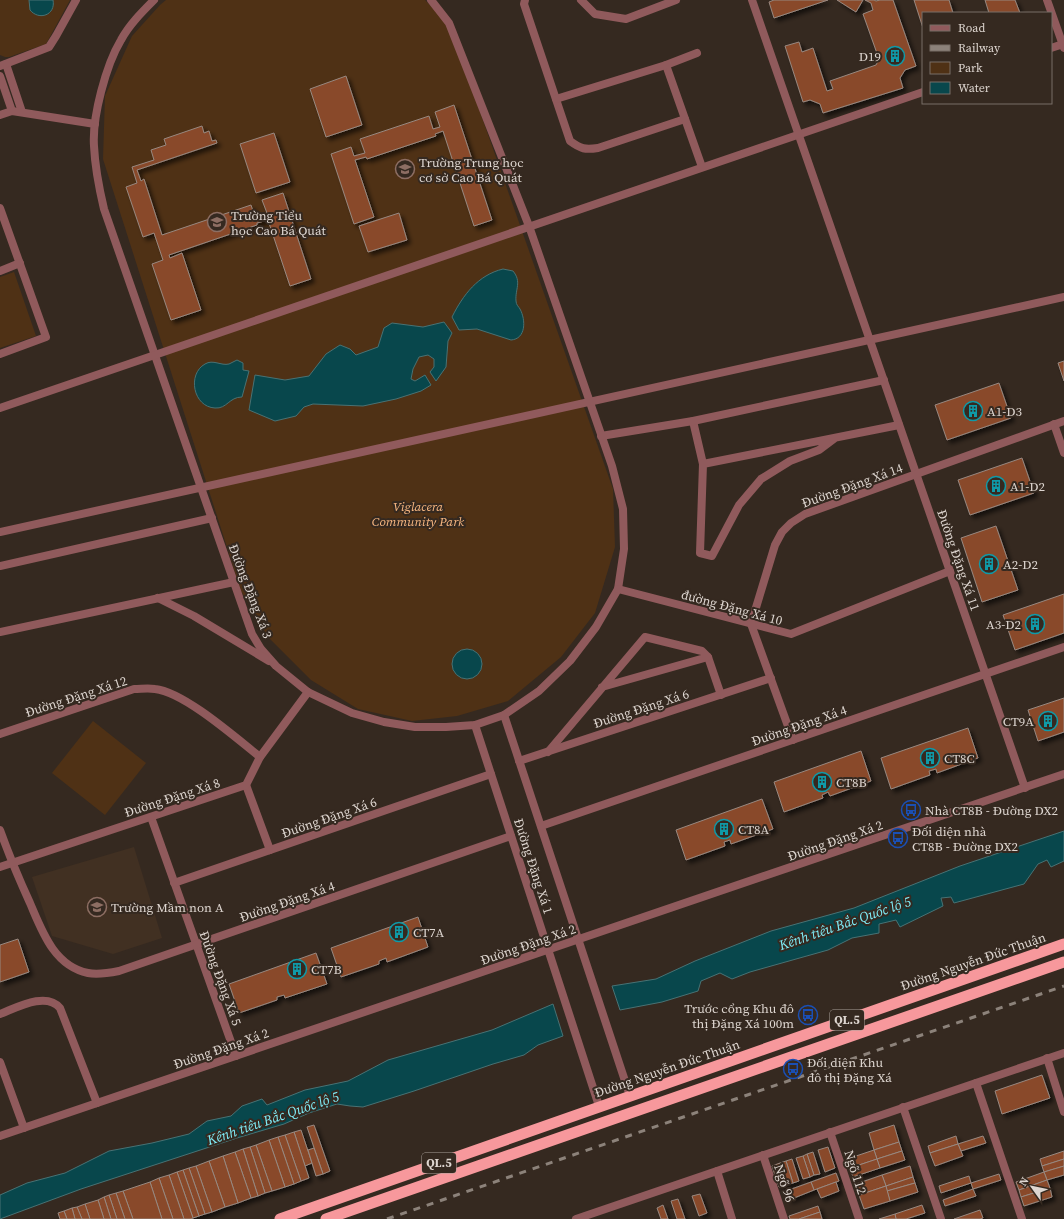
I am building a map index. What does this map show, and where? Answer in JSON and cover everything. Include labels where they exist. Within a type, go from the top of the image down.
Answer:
[{"type":"highway","name":"Đường Nguyễn Đức Thuận","points":[[280,1219],[1064,944]]},
{"type":"highway","name":"QL.5","points":[[326,1219],[1064,962]]},
{"type":"highway","points":[[630,1096],[635,1111]]},
{"type":"highway","points":[[599,1106],[604,1122]]},
{"type":"street","points":[[22,112],[3,65],[48,47],[56,36],[76,0]]},
{"type":"street","name":"Đường Đặng Xá 3","points":[[154,0],[140,14],[121,40],[108,69],[99,99],[95,124],[93,144],[97,175],[104,209],[252,634],[261,649],[276,666],[308,692],[352,713],[384,722],[415,727],[446,727],[475,725],[504,715],[539,691],[570,661],[596,627],[618,589],[624,549],[623,509],[612,466],[529,226],[449,23],[434,1]]},
{"type":"street","points":[[525,0],[524,4],[570,141],[579,148],[587,150],[598,148],[685,119]]},
{"type":"street","points":[[581,0],[596,14],[626,19],[676,0]]},
{"type":"street","name":"Đường Đặng Xá 11","points":[[752,0],[1025,788]]},
{"type":"street","points":[[1047,0],[1051,12]]},
{"type":"street","points":[[1052,14],[1063,46],[1052,48]]},
{"type":"street","points":[[556,99],[697,53]]},
{"type":"street","points":[[666,64],[702,167]]},
{"type":"street","points":[[0,76],[12,111]]},
{"type":"street","points":[[0,408],[922,92]]},
{"type":"street","points":[[0,114],[12,111],[22,112],[95,124]]},
{"type":"street","points":[[0,208],[46,338],[0,354]]},
{"type":"street","points":[[0,270],[20,263]]},
{"type":"street","points":[[0,532],[1064,298]]},
{"type":"street","points":[[601,436],[693,421],[884,380]]},
{"type":"street","points":[[693,421],[703,464],[700,553],[712,556],[739,505],[762,479],[790,461],[819,450],[835,438]]},
{"type":"street","name":"Đường Đặng Xá 14","points":[[751,624],[775,545],[782,532],[791,523],[806,514],[1064,421]]},
{"type":"street","points":[[1054,424],[1064,453]]},
{"type":"street","points":[[703,464],[899,425]]},
{"type":"street","points":[[0,566],[212,518]]},
{"type":"street","name":"đường Đặng Xá 10","points":[[618,589],[791,634],[950,571]]},
{"type":"street","points":[[0,632],[234,582]]},
{"type":"street","points":[[158,598],[201,620],[276,666]]},
{"type":"street","points":[[751,624],[793,740]]},
{"type":"street","points":[[548,752],[645,637],[702,651],[708,657],[721,695]]},
{"type":"street","name":"Đường Đặng Xá 4","points":[[541,826],[1064,647]]},
{"type":"street","points":[[602,688],[708,657]]},
{"type":"street","name":"Đường Đặng Xá 6","points":[[519,761],[771,678]]},
{"type":"street","name":"Đường Đặng Xá 12","points":[[0,734],[134,689],[156,689],[178,696],[199,710],[260,757]]},
{"type":"street","points":[[270,850],[246,785],[260,757],[308,692]]},
{"type":"street","name":"Đường Đặng Xá 1","points":[[504,715],[630,1096]]},
{"type":"street","name":"Đường Đặng Xá 1","points":[[475,725],[599,1106]]},
{"type":"street","name":"Đường Đặng Xá 6","points":[[174,883],[491,774]]},
{"type":"street","name":"Đường Đặng Xá 2","points":[[0,1136],[1064,774]]},
{"type":"street","name":"Đường Đặng Xá 8","points":[[0,867],[246,785]]},
{"type":"street","name":"Đường Đặng Xá 5","points":[[151,817],[236,1056]]},
{"type":"street","name":"Đường Đặng Xá 4","points":[[0,830],[12,863],[46,939],[57,954],[71,966],[88,973],[102,974],[119,971],[511,836]]},
{"type":"street","points":[[0,1014],[35,1002],[45,1001],[56,1004],[60,1008],[97,1103]]},
{"type":"street","points":[[576,1219],[1064,1052]]},
{"type":"street","points":[[1047,1058],[1064,1112]]},
{"type":"street","points":[[0,1062],[24,1128]]},
{"type":"street","points":[[976,1083],[1022,1219]]},
{"type":"street","points":[[903,1107],[941,1219]]},
{"type":"street","name":"Ngõ 112","points":[[830,1132],[859,1219]]},
{"type":"street","name":"Ngõ 96","points":[[762,1155],[784,1219]]},
{"type":"street","points":[[717,1171],[732,1219]]},
{"type":"shaded area","name":"Trường Mầm non A","points":[[134,847],[162,938],[113,954],[52,936],[32,877]]},
{"type":"green space","points":[[0,0],[70,0],[46,44],[9,57],[5,57],[0,55]]},
{"type":"green space","name":"Viglacera Community Park","points":[[166,0],[425,0],[449,24],[613,489],[615,547],[595,613],[561,657],[508,701],[457,716],[412,721],[358,709],[311,680],[268,637],[241,591],[103,159],[105,96],[132,36]]},
{"type":"green space","points":[[14,272],[36,336],[0,348],[0,277]]},
{"type":"green space","points":[[93,721],[146,763],[105,815],[52,773]]},
{"type":"water","points":[[29,0],[53,0],[52,9],[46,15],[38,15],[30,10]]},
{"type":"water","points":[[503,269],[513,271],[518,282],[516,302],[522,313],[524,323],[520,336],[511,340],[477,329],[459,330],[452,317],[466,294],[486,276]]},
{"type":"water","points":[[444,322],[452,333],[448,341],[446,367],[436,381],[430,372],[434,367],[434,359],[428,355],[419,357],[413,369],[411,379],[415,381],[425,375],[431,385],[421,391],[396,399],[363,406],[313,404],[304,407],[296,416],[275,421],[249,410],[255,375],[285,380],[309,376],[326,354],[340,345],[350,349],[356,355],[378,347],[384,328],[392,323],[423,327]]},
{"type":"water","points":[[237,360],[243,363],[243,370],[249,371],[242,397],[234,399],[219,408],[208,406],[202,402],[197,396],[194,382],[199,369],[205,364],[211,362],[230,364]]},
{"type":"water","points":[[467,649],[478,653],[482,664],[478,675],[467,679],[456,675],[452,664],[456,653]]},
{"type":"water","name":"Kênh tiêu Bắc Quốc lộ 5","points":[[1064,831],[1064,861],[1051,867],[1047,860],[1038,864],[1024,884],[954,903],[951,897],[941,898],[943,906],[900,927],[896,920],[879,924],[879,933],[852,938],[828,950],[750,972],[732,979],[720,973],[701,981],[698,991],[662,1002],[620,1010],[612,986],[656,979],[695,961],[771,931],[854,908],[960,866]]},
{"type":"water","name":"Kênh tiêu Bắc Quốc lộ 5","points":[[553,1004],[563,1036],[538,1045],[524,1055],[363,1107],[337,1104],[309,1113],[284,1124],[81,1189],[0,1219],[0,1195],[27,1183],[65,1173],[109,1151],[189,1134],[207,1121],[231,1116],[242,1106],[262,1099],[267,1105],[305,1090],[348,1081],[388,1060],[492,1030]]},
{"type":"building","points":[[774,0],[828,0],[774,18],[769,2]]},
{"type":"building","name":"D19","points":[[837,0],[863,0],[856,12]]},
{"type":"building","name":"D19","points":[[865,0],[893,0],[916,66],[905,70],[900,78],[903,88],[823,113],[820,104],[810,100],[803,102],[785,46],[799,42],[802,52],[813,48],[827,91],[833,89],[830,81],[876,65],[879,59],[863,14],[873,10],[871,3]]},
{"type":"building","points":[[914,0],[949,0],[953,12],[922,12],[922,25]]},
{"type":"building","points":[[985,0],[1015,0],[1020,12],[989,12]]},
{"type":"building","points":[[346,76],[362,125],[326,137],[310,89]]},
{"type":"building","points":[[454,105],[492,220],[474,226],[443,131],[435,134],[436,136],[367,159],[366,157],[355,160],[374,217],[354,224],[331,154],[351,147],[354,156],[365,153],[360,139],[429,116],[433,129],[440,127],[435,112]]},
{"type":"building","points":[[202,126],[204,133],[209,131],[212,141],[216,140],[217,143],[137,170],[141,181],[144,179],[162,235],[251,205],[255,217],[267,213],[262,200],[283,193],[311,279],[290,286],[268,220],[257,223],[257,225],[169,255],[170,258],[182,253],[201,310],[171,320],[152,264],[163,260],[154,233],[143,237],[126,187],[137,183],[132,167],[154,160],[151,150],[166,145],[164,139]]},
{"type":"building","points":[[274,133],[290,182],[256,193],[240,144]]},
{"type":"building","points":[[399,213],[407,240],[368,252],[359,226]]},
{"type":"building","points":[[1064,361],[1064,381],[1058,363]]},
{"type":"building","name":"A1-D3","points":[[999,383],[1011,418],[947,440],[935,405]]},
{"type":"building","name":"A1-D2","points":[[1022,458],[1034,493],[970,515],[958,480]]},
{"type":"building","name":"A2-D2","points":[[996,526],[1018,590],[982,602],[961,538]]},
{"type":"building","name":"A3-D2","points":[[1064,594],[1064,633],[1015,650],[1003,615]]},
{"type":"building","name":"CT9A","points":[[1064,698],[1064,732],[1038,741],[1028,710]]},
{"type":"building","name":"CT8C","points":[[968,728],[978,758],[937,773],[936,769],[929,771],[930,775],[891,789],[881,758]]},
{"type":"building","name":"CT8B","points":[[861,751],[871,781],[830,796],[828,792],[822,795],[823,798],[784,812],[774,782]]},
{"type":"building","name":"CT8A","points":[[762,799],[773,829],[731,844],[730,840],[724,842],[725,846],[686,860],[676,830]]},
{"type":"building","name":"CT7A","points":[[418,917],[428,947],[387,962],[386,958],[379,961],[379,964],[341,977],[331,948]]},
{"type":"building","points":[[18,939],[29,972],[0,982],[0,945]]},
{"type":"building","name":"CT7B","points":[[316,953],[327,984],[285,998],[284,995],[277,997],[277,1000],[239,1013],[229,984]]},
{"type":"building","points":[[1042,1075],[1050,1098],[1002,1114],[995,1091]]},
{"type":"building","points":[[314,1125],[330,1171],[323,1174],[307,1127]]},
{"type":"building","points":[[894,1125],[899,1142],[874,1150],[869,1133]]},
{"type":"building","points":[[301,1130],[312,1163],[305,1166],[294,1132]]},
{"type":"building","points":[[294,1132],[309,1178],[301,1181],[285,1135]]},
{"type":"building","points":[[285,1135],[301,1181],[294,1184],[278,1137]]},
{"type":"building","points":[[956,1136],[958,1144],[930,1153],[928,1146]]},
{"type":"building","points":[[983,1136],[986,1143],[961,1151],[958,1144]]},
{"type":"building","points":[[278,1137],[294,1184],[285,1187],[269,1140]]},
{"type":"building","points":[[269,1140],[285,1187],[272,1191],[256,1145]]},
{"type":"building","points":[[899,1142],[902,1151],[877,1159],[874,1150]]},
{"type":"building","points":[[958,1144],[963,1156],[935,1166],[930,1153]]},
{"type":"building","points":[[256,1145],[272,1191],[265,1193],[250,1147]]},
{"type":"building","points":[[250,1147],[265,1193],[258,1196],[243,1149]]},
{"type":"building","points":[[828,1147],[835,1168],[825,1172],[818,1150]]},
{"type":"building","points":[[314,1148],[323,1174],[316,1176],[308,1150]]},
{"type":"building","points":[[243,1149],[258,1196],[251,1198],[235,1152]]},
{"type":"building","points":[[874,1150],[877,1159],[850,1168],[847,1159]]},
{"type":"building","points":[[902,1151],[905,1160],[880,1168],[877,1159]]},
{"type":"building","points":[[1064,1151],[1064,1159],[1042,1166],[1040,1159]]},
{"type":"building","points":[[235,1152],[251,1198],[238,1203],[223,1156]]},
{"type":"building","points":[[813,1152],[820,1174],[814,1175],[807,1154]]},
{"type":"building","points":[[807,1154],[814,1175],[810,1177],[803,1156]]},
{"type":"building","points":[[223,1156],[238,1203],[225,1207],[209,1161]]},
{"type":"building","points":[[803,1156],[810,1177],[803,1179],[796,1158]]},
{"type":"building","points":[[792,1159],[799,1181],[793,1183],[786,1161]]},
{"type":"building","points":[[877,1159],[880,1168],[853,1177],[850,1168]]},
{"type":"building","points":[[1064,1159],[1064,1166],[1044,1172],[1042,1166]]},
{"type":"building","points":[[209,1161],[225,1207],[212,1212],[196,1166]]},
{"type":"building","points":[[786,1161],[793,1183],[787,1185],[780,1163]]},
{"type":"building","points":[[780,1163],[787,1185],[779,1187],[772,1166]]},
{"type":"building","points":[[196,1166],[212,1212],[205,1214],[189,1168]]},
{"type":"building","points":[[910,1166],[913,1177],[886,1186],[882,1175]]},
{"type":"building","points":[[1064,1166],[1064,1175],[1047,1180],[1044,1172]]},
{"type":"building","points":[[189,1168],[205,1214],[199,1216],[183,1170]]},
{"type":"building","points":[[183,1170],[199,1216],[193,1218],[177,1172]]},
{"type":"building","points":[[177,1172],[193,1218],[191,1219],[184,1219],[169,1175]]},
{"type":"building","points":[[1044,1172],[1047,1180],[1019,1190],[1016,1182]]},
{"type":"building","points":[[836,1173],[839,1181],[814,1190],[811,1182]]},
{"type":"building","points":[[999,1174],[1001,1180],[973,1189],[971,1183]]},
{"type":"building","points":[[169,1175],[184,1219],[173,1219],[159,1178]]},
{"type":"building","points":[[882,1175],[886,1186],[859,1195],[856,1184]]},
{"type":"building","points":[[969,1176],[971,1183],[941,1193],[939,1186]]},
{"type":"building","points":[[913,1177],[915,1183],[887,1191],[886,1186]]},
{"type":"building","points":[[159,1178],[173,1219],[162,1219],[150,1182]]},
{"type":"building","points":[[1047,1180],[1050,1188],[1021,1197],[1019,1190]]},
{"type":"building","points":[[150,1182],[162,1219],[133,1219],[123,1191]]},
{"type":"building","points":[[811,1182],[814,1190],[789,1200],[786,1191]]},
{"type":"building","points":[[836,1182],[839,1191],[821,1198],[817,1189]]},
{"type":"building","points":[[915,1183],[918,1192],[890,1201],[887,1191]]},
{"type":"building","points":[[886,1186],[890,1201],[864,1209],[859,1195]]},
{"type":"building","points":[[1050,1188],[1052,1197],[1024,1206],[1021,1197]]},
{"type":"building","points":[[973,1189],[976,1196],[945,1206],[943,1200]]},
{"type":"building","points":[[123,1191],[133,1219],[125,1219],[116,1193]]},
{"type":"building","points":[[116,1193],[125,1219],[117,1219],[109,1195]]},
{"type":"building","points":[[700,1194],[707,1213],[699,1216],[692,1196]]},
{"type":"building","points":[[109,1195],[117,1219],[111,1219],[104,1197]]},
{"type":"building","points":[[104,1197],[111,1219],[104,1219],[98,1200]]},
{"type":"building","points":[[678,1199],[685,1219],[677,1219],[671,1201]]},
{"type":"building","points":[[98,1200],[104,1219],[90,1219],[85,1204]]},
{"type":"building","points":[[85,1204],[90,1219],[82,1219],[77,1207]]},
{"type":"building","points":[[663,1205],[668,1219],[661,1219],[657,1208]]},
{"type":"building","points":[[922,1205],[925,1213],[906,1219],[896,1219],[895,1214]]},
{"type":"building","points":[[818,1206],[820,1212],[799,1219],[790,1219],[789,1216]]},
{"type":"building","points":[[77,1207],[82,1219],[75,1219],[72,1208]]},
{"type":"building","points":[[72,1208],[75,1219],[67,1219],[64,1211]]},
{"type":"building","points":[[980,1210],[983,1218],[954,1219]]},
{"type":"building","points":[[64,1211],[67,1219],[60,1219],[58,1213]]},
{"type":"building","points":[[820,1212],[822,1219],[799,1219]]},
{"type":"building","points":[[895,1214],[896,1219],[879,1219]]},
{"type":"railway","points":[[387,1219],[1064,986]]},
{"type":"place","name":"D19","points":[[895,56]]},
{"type":"place","name":"Trường Trung học cơ sở Cao Bá Quát","points":[[405,169]]},
{"type":"place","name":"Trường Tiểu học Cao Bá Quát","points":[[217,222]]},
{"type":"place","name":"A1-D3","points":[[973,411]]},
{"type":"place","name":"A1-D2","points":[[996,486]]},
{"type":"place","name":"A2-D2","points":[[989,564]]},
{"type":"place","name":"A3-D2","points":[[1035,624]]},
{"type":"place","name":"CT9A","points":[[1048,721]]},
{"type":"place","name":"CT8C","points":[[930,758]]},
{"type":"place","name":"CT8B","points":[[822,782]]},
{"type":"place","name":"Nhà CT8B - Đường DX2","points":[[911,810]]},
{"type":"place","name":"CT8A","points":[[724,829]]},
{"type":"place","name":"Đối diện nhà CT8B - Đường DX2","points":[[898,838]]},
{"type":"place","name":"Trường Mầm non A","points":[[97,907]]},
{"type":"place","name":"CT7A","points":[[399,932]]},
{"type":"place","name":"CT7B","points":[[297,969]]},
{"type":"place","name":"Trước cổng Khu đô thị Đặng Xá 100m","points":[[808,1015]]},
{"type":"place","name":"Đối diện Khu đô thị Đặng Xá","points":[[793,1069]]}]
